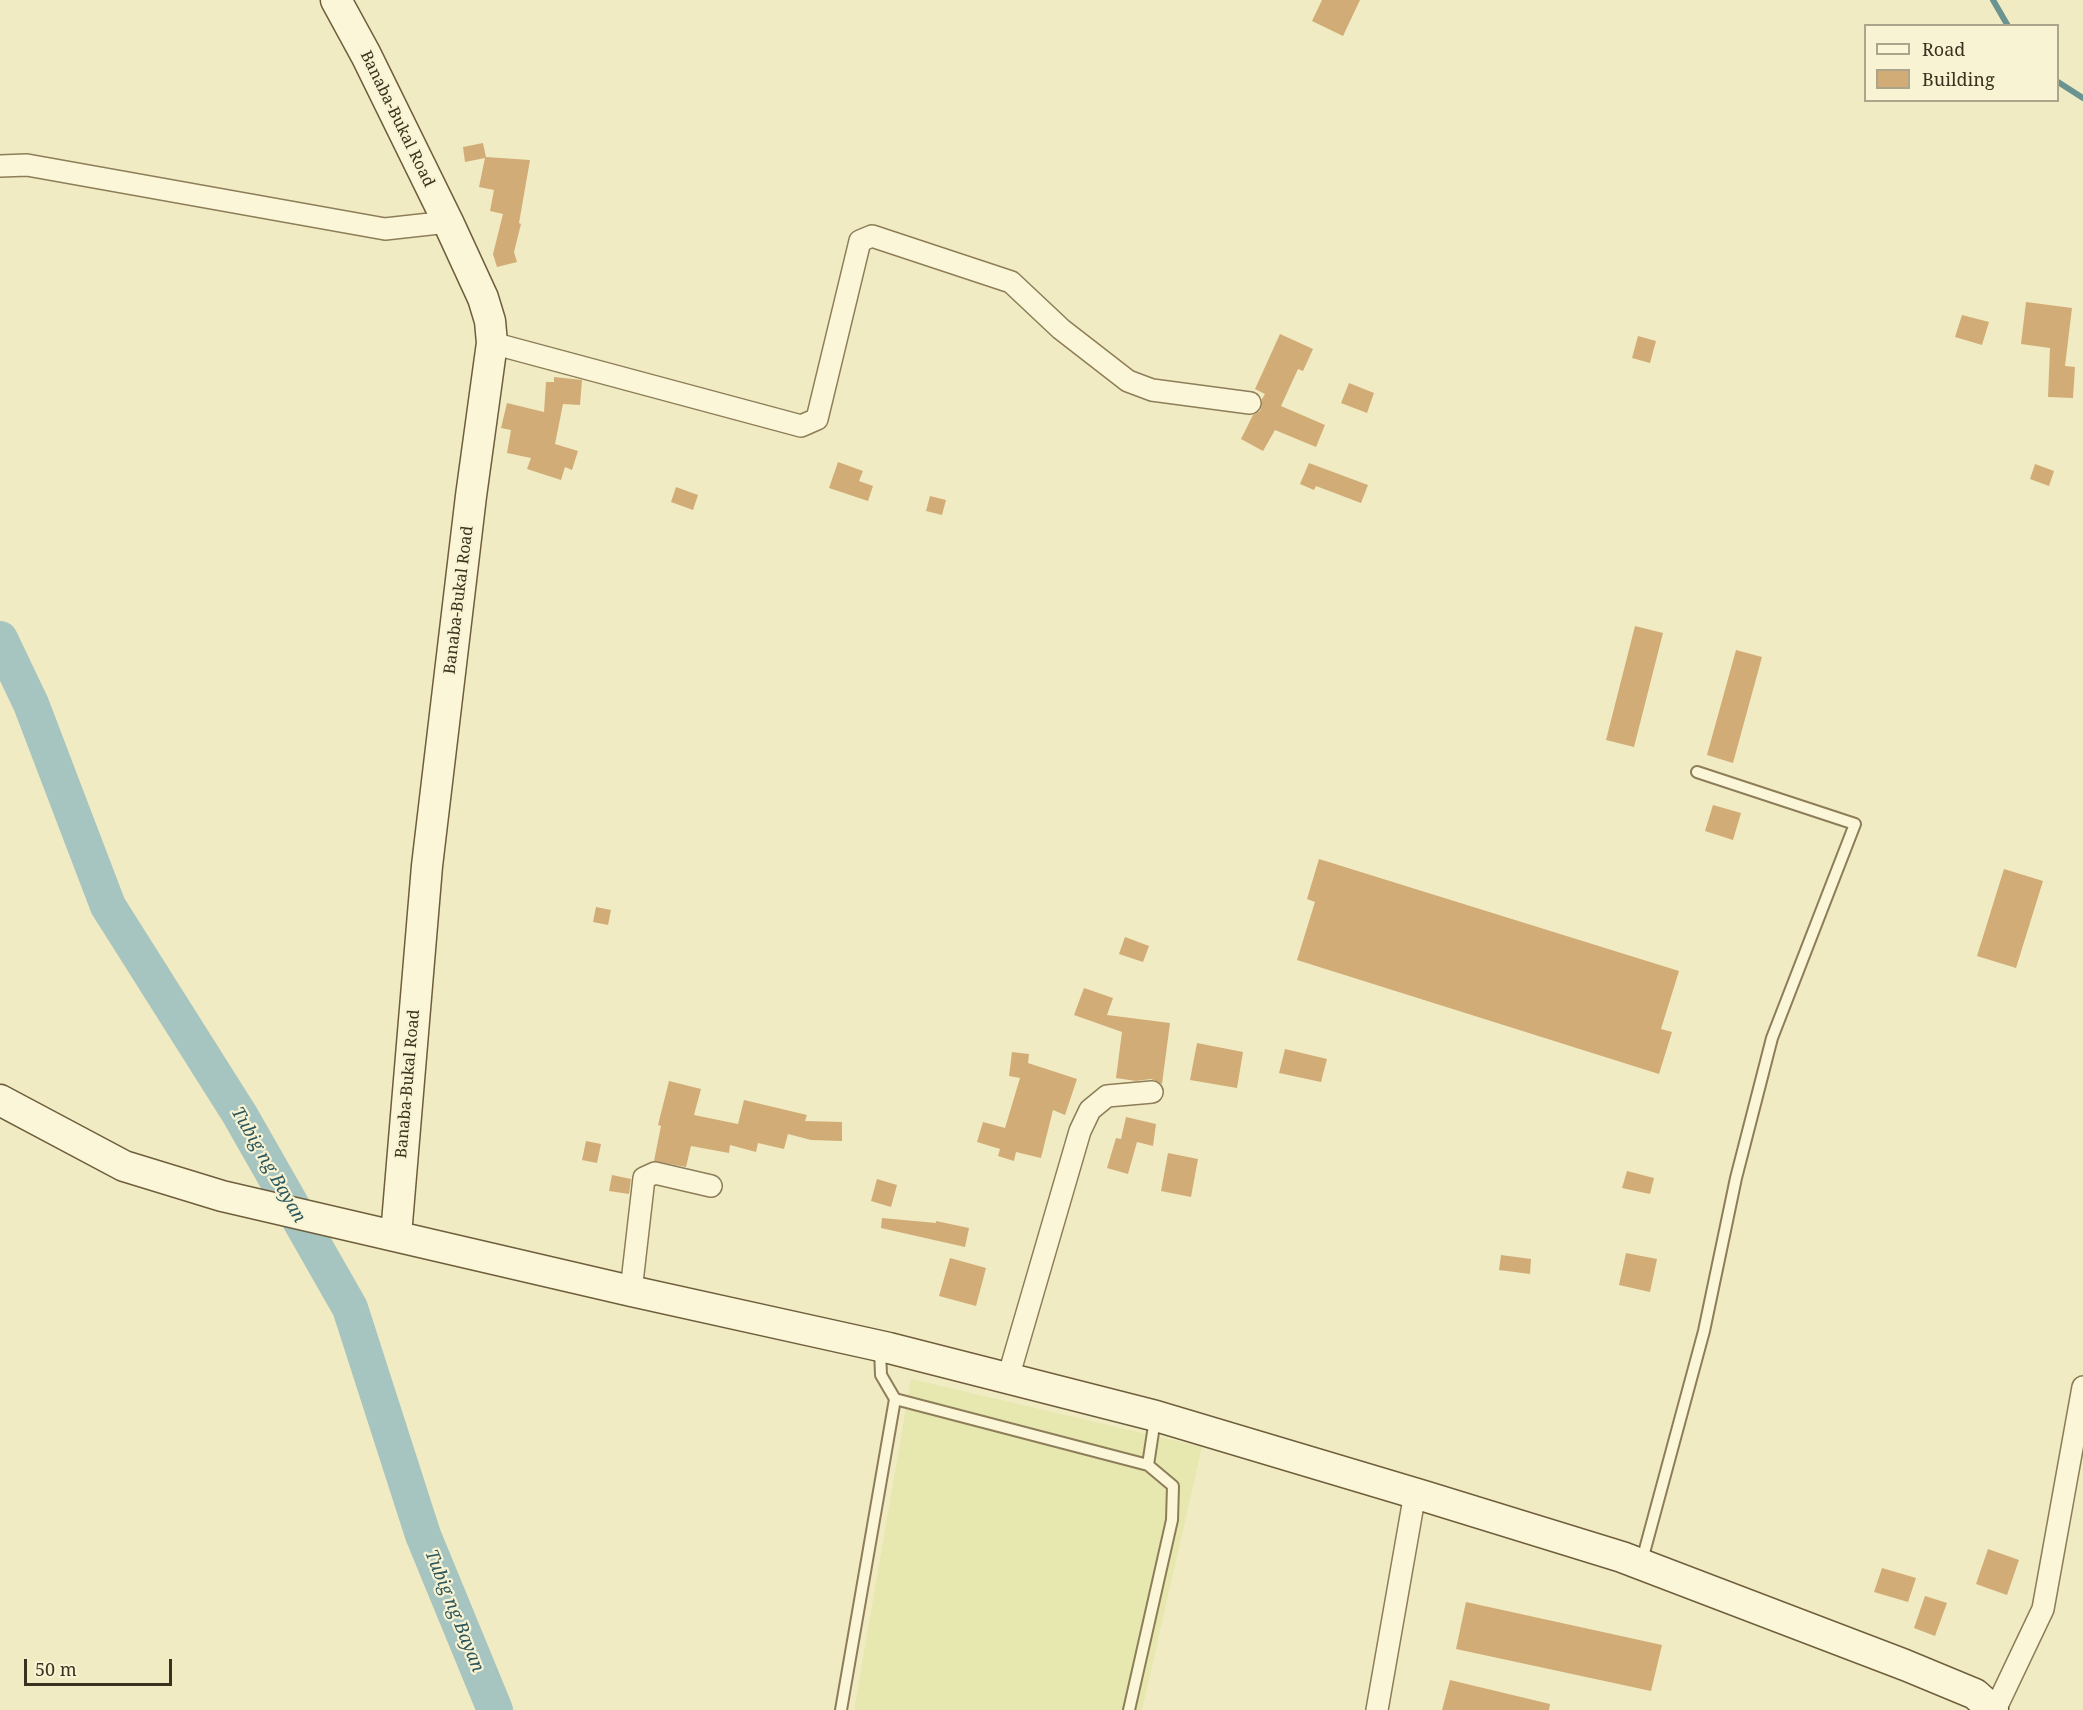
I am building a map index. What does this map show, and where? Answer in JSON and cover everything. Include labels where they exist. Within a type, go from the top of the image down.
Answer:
[{"type":"main road","name":"Banaba-Bukal Road","points":[[336,0],[366,55],[483,298],[490,321],[492,343],[471,496],[427,866],[396,1235]]},
{"type":"main road","points":[[0,1100],[124,1166],[222,1196],[880,1346],[1156,1416],[1414,1493],[1641,1564],[1905,1665],[1975,1694],[1994,1710]]},
{"type":"street","points":[[0,166],[27,165],[385,229],[448,222]]},
{"type":"street","points":[[492,343],[801,426],[818,419],[860,241],[872,236],[1011,282],[1061,329],[1128,381],[1152,390],[1250,403]]},
{"type":"street","points":[[1008,1378],[1080,1131],[1090,1110],[1107,1096],[1152,1092]]},
{"type":"street","points":[[631,1291],[644,1178],[656,1173],[711,1185]]},
{"type":"street","points":[[1994,1710],[2043,1609],[2083,1387]]},
{"type":"street","points":[[1377,1710],[1414,1493]]},
{"type":"lane","points":[[1641,1564],[1704,1331],[1736,1178],[1772,1038],[1855,824],[1697,772]]},
{"type":"lane","points":[[841,1710],[895,1399],[881,1375],[880,1346]]},
{"type":"lane","points":[[895,1399],[1148,1465],[1173,1486],[1172,1520],[1129,1710]]},
{"type":"lane","points":[[1148,1465],[1156,1416]]},
{"type":"green space","points":[[911,1379],[1202,1447],[1142,1710],[854,1710]]},
{"type":"building","points":[[1322,0],[1360,0],[1343,36],[1312,21]]},
{"type":"building","points":[[483,143],[486,157],[530,160],[519,223],[521,224],[514,252],[517,262],[497,267],[493,254],[503,214],[490,211],[494,190],[479,187],[485,158],[465,162],[463,147]]},
{"type":"building","points":[[2026,302],[2072,308],[2065,366],[2075,367],[2073,398],[2048,397],[2050,348],[2021,344]]},
{"type":"building","points":[[1962,315],[1989,322],[1982,345],[1955,337]]},
{"type":"building","points":[[1280,334],[1313,349],[1303,371],[1298,369],[1281,406],[1325,425],[1316,447],[1275,430],[1263,451],[1241,439],[1253,415],[1260,411],[1265,394],[1255,389]]},
{"type":"building","points":[[1638,336],[1656,341],[1650,363],[1632,358]]},
{"type":"building","points":[[554,377],[582,380],[580,405],[563,404],[555,444],[578,451],[572,470],[565,467],[561,480],[527,469],[531,458],[507,453],[511,430],[501,428],[507,403],[544,412],[546,382],[554,382]]},
{"type":"building","points":[[1349,383],[1374,393],[1367,413],[1341,403]]},
{"type":"building","points":[[838,462],[863,471],[859,481],[873,486],[868,501],[829,488]]},
{"type":"building","points":[[1309,463],[1368,485],[1361,503],[1316,486],[1314,490],[1300,484]]},
{"type":"building","points":[[2035,464],[2054,471],[2049,486],[2030,479]]},
{"type":"building","points":[[676,487],[698,495],[693,510],[671,502]]},
{"type":"building","points":[[930,496],[946,500],[942,515],[926,511]]},
{"type":"building","points":[[1635,626],[1663,633],[1634,747],[1606,740]]},
{"type":"building","points":[[1736,650],[1762,657],[1733,763],[1707,755]]},
{"type":"building","points":[[1713,805],[1741,813],[1733,840],[1705,831]]},
{"type":"building","points":[[1319,859],[1679,971],[1661,1029],[1672,1032],[1659,1074],[1297,960],[1315,902],[1307,899]]},
{"type":"building","points":[[2004,869],[2043,881],[2016,968],[1977,956]]},
{"type":"building","points":[[596,907],[611,910],[608,925],[593,922]]},
{"type":"building","points":[[1125,937],[1149,946],[1143,962],[1119,954]]},
{"type":"building","points":[[1084,988],[1113,998],[1107,1015],[1170,1023],[1162,1084],[1151,1079],[1136,1081],[1116,1078],[1122,1032],[1074,1015]]},
{"type":"building","points":[[1197,1043],[1243,1052],[1237,1088],[1190,1080]]},
{"type":"building","points":[[1285,1049],[1327,1059],[1321,1082],[1279,1073]]},
{"type":"building","points":[[1012,1052],[1029,1054],[1028,1063],[1077,1079],[1065,1115],[1053,1110],[1041,1158],[1016,1152],[1014,1161],[998,1156],[1000,1149],[977,1142],[983,1122],[1005,1128],[1020,1078],[1009,1076]]},
{"type":"building","points":[[669,1081],[701,1089],[694,1115],[738,1124],[744,1100],[807,1115],[805,1121],[842,1122],[842,1141],[811,1140],[788,1134],[784,1149],[758,1143],[756,1152],[730,1145],[729,1153],[691,1146],[686,1167],[654,1161],[661,1126],[658,1125]]},
{"type":"building","points":[[1126,1117],[1156,1124],[1153,1146],[1137,1142],[1128,1174],[1107,1168],[1116,1138],[1121,1139]]},
{"type":"building","points":[[586,1141],[601,1144],[597,1163],[582,1160]]},
{"type":"building","points":[[1168,1153],[1198,1159],[1191,1197],[1161,1191]]},
{"type":"building","points":[[1627,1171],[1654,1178],[1650,1194],[1622,1188]]},
{"type":"building","points":[[612,1175],[631,1179],[629,1194],[609,1191]]},
{"type":"building","points":[[877,1179],[897,1185],[891,1207],[871,1201]]},
{"type":"building","points":[[882,1218],[936,1223],[936,1221],[969,1228],[965,1247],[881,1228]]},
{"type":"building","points":[[1626,1253],[1657,1259],[1650,1292],[1619,1285]]},
{"type":"building","points":[[1501,1255],[1531,1259],[1530,1274],[1499,1270]]},
{"type":"building","points":[[950,1258],[986,1268],[976,1306],[939,1296]]},
{"type":"building","points":[[1988,1549],[2019,1560],[2007,1595],[1976,1584]]},
{"type":"building","points":[[1882,1568],[1916,1578],[1908,1602],[1874,1592]]},
{"type":"building","points":[[1925,1596],[1947,1603],[1935,1636],[1914,1628]]},
{"type":"building","points":[[1466,1602],[1662,1645],[1651,1691],[1456,1649]]},
{"type":"building","points":[[1450,1680],[1550,1704],[1549,1710],[1442,1710]]},
{"type":"waterway","points":[[1993,0],[2007,24]]},
{"type":"waterway","points":[[2059,83],[2083,98]]},
{"type":"waterway","name":"Tubig ng Bayan","points":[[0,639],[31,704],[108,906],[240,1115],[350,1308],[423,1535],[495,1710]]}]
